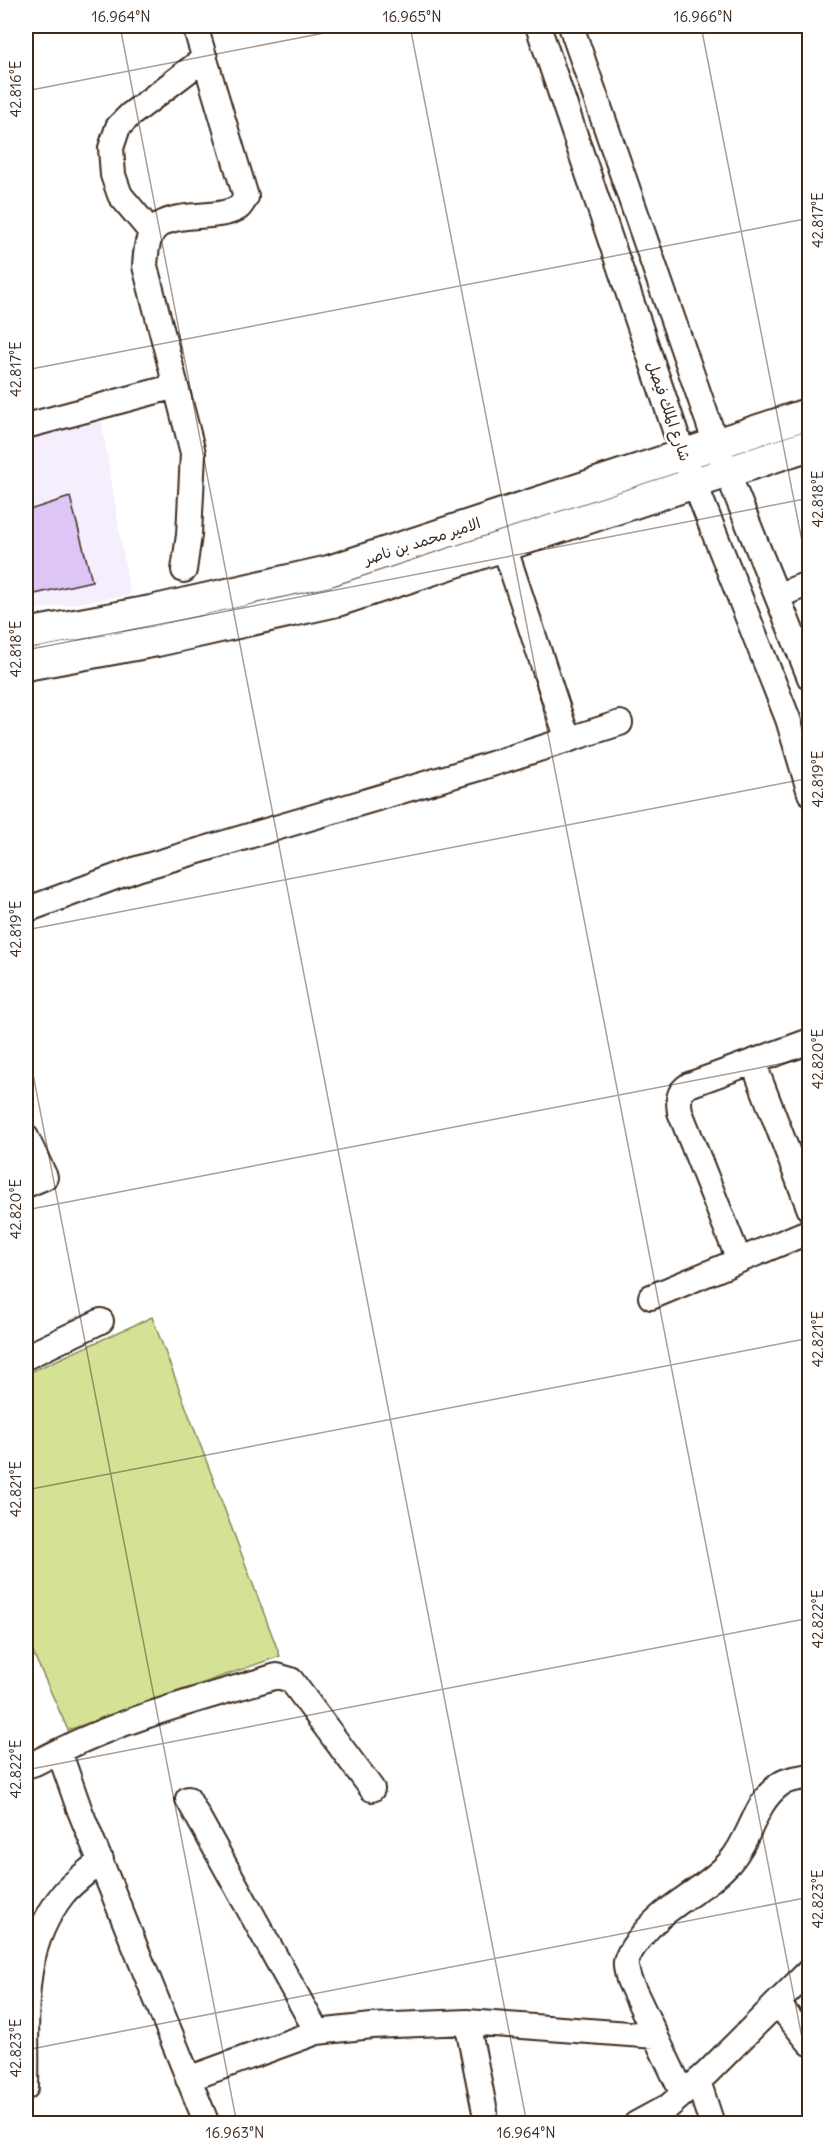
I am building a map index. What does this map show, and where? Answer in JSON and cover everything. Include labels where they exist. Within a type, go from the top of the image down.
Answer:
[{"type":"main road","name":"الامير محمد بن ناصر","points":[[26,634],[151,611],[329,572],[810,413]]},
{"type":"main road","name":"الامير محمد بن ناصر","points":[[26,665],[157,641],[337,601],[810,445]]},
{"type":"street","points":[[184,570],[189,535],[193,453],[145,266],[146,247],[152,233],[164,222],[239,208],[246,197],[195,26]]},
{"type":"street","name":"شارع الملك فيصل","points":[[538,26],[683,454],[788,719],[810,793]]},
{"type":"street","points":[[572,26],[716,444],[810,678]]},
{"type":"street","points":[[152,233],[120,195],[113,175],[111,148],[118,128],[130,115],[205,58]]},
{"type":"street","points":[[26,426],[176,386]]},
{"type":"street","points":[[504,546],[568,740]]},
{"type":"street","points":[[777,596],[810,583]]},
{"type":"street","points":[[26,910],[137,869],[479,768],[620,723]]},
{"type":"street","points":[[739,1260],[680,1112],[678,1099],[681,1090],[689,1085],[810,1041]]},
{"type":"street","points":[[753,1062],[810,1210]]},
{"type":"street","points":[[26,1137],[45,1177],[26,1185]]},
{"type":"street","points":[[651,1297],[810,1231]]},
{"type":"street","points":[[26,1357],[102,1321]]},
{"type":"street","points":[[26,1766],[83,1739],[171,1707],[277,1676],[291,1680],[372,1789]]},
{"type":"street","points":[[59,1751],[80,1811],[207,2124]]},
{"type":"street","points":[[712,2124],[656,2036],[629,1980],[626,1963],[633,1947],[662,1913],[716,1876],[732,1860],[750,1830],[761,1804],[780,1784],[810,1776]]},
{"type":"street","points":[[188,1798],[317,2032]]},
{"type":"street","points":[[26,2087],[29,1971],[42,1926],[64,1893],[101,1860]]},
{"type":"street","points":[[636,2124],[669,2106],[691,2088],[810,1970]]},
{"type":"street","points":[[777,2003],[810,2043]]},
{"type":"street","points":[[188,2079],[317,2032],[372,2026],[467,2022],[656,2036]]},
{"type":"street","points":[[467,2022],[485,2112]]},
{"type":"shaded area","points":[[101,418],[130,595],[26,611],[26,431]]},
{"type":"green space","points":[[152,1317],[280,1656],[68,1730],[26,1637],[26,1374]]},
{"type":"building","points":[[70,497],[92,581],[26,596],[26,511]]}]
